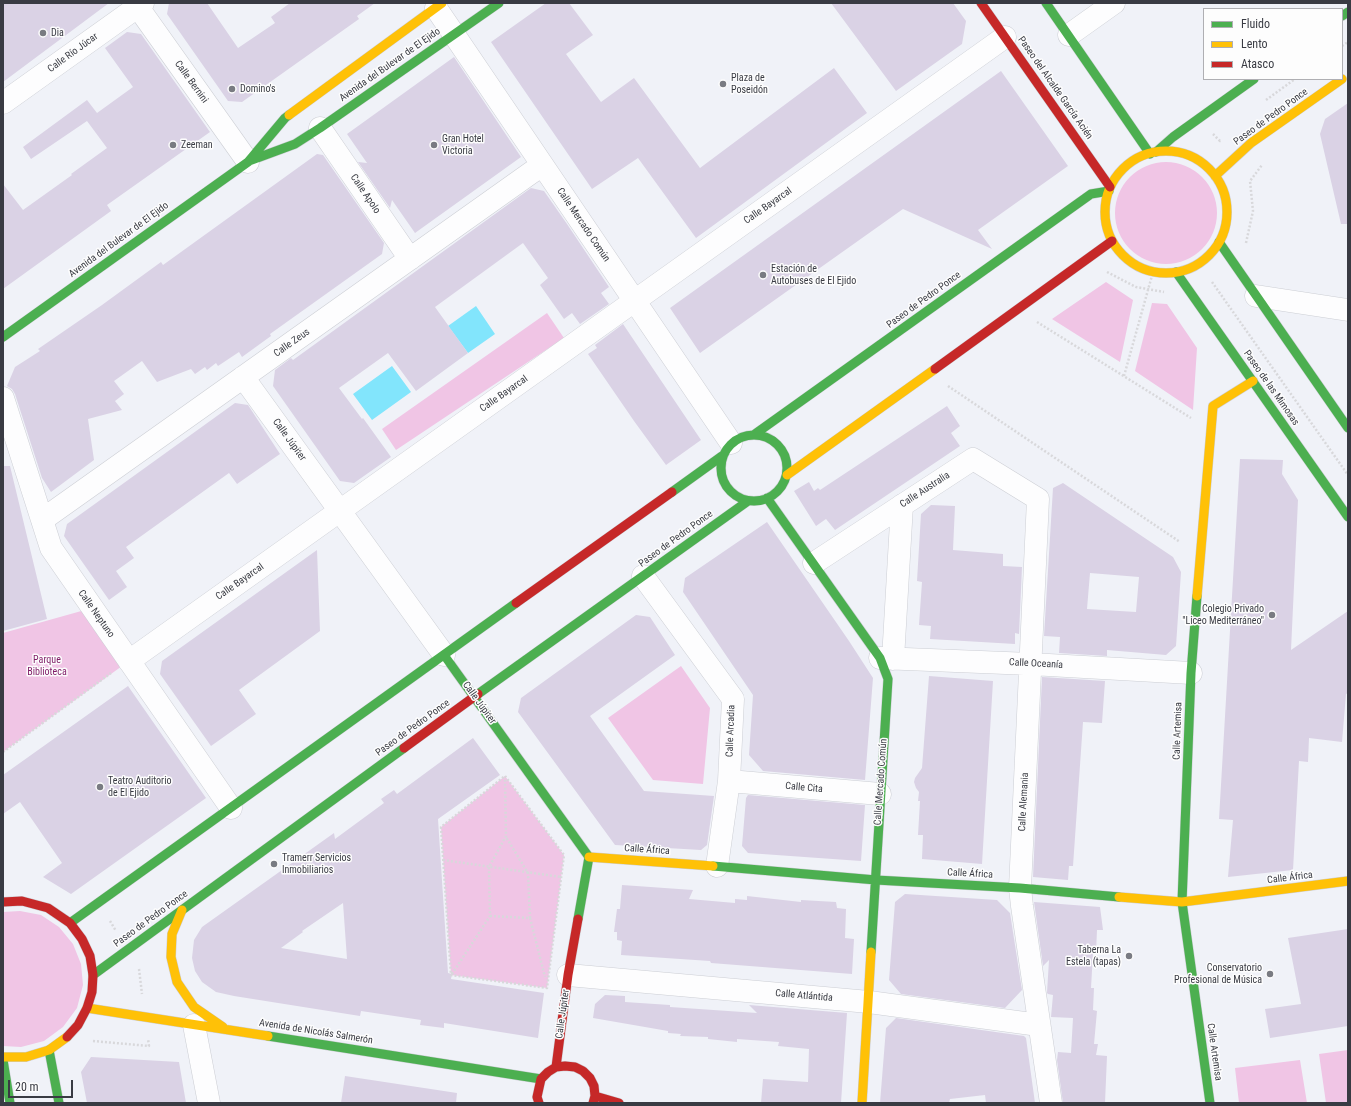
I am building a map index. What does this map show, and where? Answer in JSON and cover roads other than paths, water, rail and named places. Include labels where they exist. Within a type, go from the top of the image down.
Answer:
[{"type":"main road","name":"Avenida del Bulevar de El Ejido","points":[[248,162],[295,144],[499,3]]},
{"type":"main road","name":"Paseo del Alcalde García Acién","points":[[981,3],[1110,189]]},
{"type":"main road","points":[[1046,3],[1153,153]]},
{"type":"main road","name":"Avenida del Bulevar de El Ejido","points":[[3,337],[248,162],[285,118],[439,5]]},
{"type":"main road","points":[[1153,153],[1253,80]]},
{"type":"main road","name":"Paseo de Pedro Ponce","points":[[1215,176],[1251,143],[1341,80]]},
{"type":"main road","points":[[1173,152],[1189,156],[1203,164],[1215,176],[1223,191],[1227,208],[1225,226],[1219,242],[1208,256],[1193,267],[1176,272],[1165,273],[1153,272],[1136,266],[1122,255],[1112,241],[1106,224],[1105,205],[1110,189],[1122,170],[1137,158],[1153,153],[1173,152]]},
{"type":"main road","name":"Paseo de Pedro Ponce","points":[[755,434],[1091,194],[1110,189]]},
{"type":"main road","points":[[787,475],[1112,241]]},
{"type":"main road","points":[[1219,242],[1348,428]]},
{"type":"main road","name":"Paseo de las Mimosas","points":[[1176,272],[1348,518]]},
{"type":"main road","name":"Calle Artemisa","points":[[1210,1103],[1182,902],[1191,673],[1213,406],[1253,381]]},
{"type":"main road","points":[[70,923],[444,655],[726,450],[738,438],[755,434],[773,440],[780,447],[785,456],[787,465],[787,475],[782,485],[776,493],[758,501],[748,501],[737,496],[728,489],[722,479],[720,468],[726,450]]},
{"type":"main road","name":"Calle Mercado Común","points":[[767,498],[887,659],[888,679],[862,1103]]},
{"type":"main road","name":"Paseo de Pedro Ponce","points":[[93,975],[474,697],[748,501]]},
{"type":"main road","name":"Calle Júpiter","points":[[444,655],[589,857],[568,975],[556,1067]]},
{"type":"main road","name":"Calle África","points":[[589,857],[717,866],[876,880],[1020,888],[1182,902],[1348,881]]},
{"type":"main road","points":[[3,902],[22,901],[48,908],[70,923],[82,938],[90,956],[93,975],[92,992],[88,1008],[78,1025],[65,1039],[49,1050],[26,1057],[3,1058],[10,1103]]},
{"type":"main road","points":[[182,910],[172,934],[171,957],[176,982],[194,1007],[226,1029]]},
{"type":"main road","name":"Avenida de Nicolás Salmerón","points":[[88,1008],[541,1079]]},
{"type":"main road","points":[[49,1050],[59,1103]]},
{"type":"main road","points":[[539,1103],[537,1097],[541,1079],[556,1067],[566,1066],[575,1067],[583,1071],[590,1078],[594,1086],[594,1099],[619,1103]]},
{"type":"street","points":[[1069,35],[1114,3]]},
{"type":"street","name":"Calle Río Júcar","points":[[3,103],[138,4]]},
{"type":"street","name":"Calle Bernini","points":[[138,4],[248,162]]},
{"type":"street","name":"Calle Mercado Común","points":[[439,5],[453,34],[635,301],[726,450]]},
{"type":"street","name":"Calle Bayarcal","points":[[129,661],[1005,37]]},
{"type":"street","name":"Calle Apolo","points":[[320,128],[410,259]]},
{"type":"street","name":"Calle Zeus","points":[[42,520],[542,165]]},
{"type":"street","points":[[1256,296],[1348,310]]},
{"type":"street","name":"Calle Júpiter","points":[[243,377],[444,655]]},
{"type":"street","name":"Calle Neptuno","points":[[3,398],[51,548],[231,808]]},
{"type":"street","name":"Calle Australia","points":[[814,563],[973,459],[1038,499]]},
{"type":"street","name":"Calle Alemania","points":[[1038,499],[1020,888],[1050,1103]]},
{"type":"street","name":"Calle Mercado Común","points":[[887,659],[902,505]]},
{"type":"street","name":"Calle Arcadia","points":[[643,576],[733,699],[729,781],[717,866]]},
{"type":"street","name":"Calle Oceanía","points":[[887,659],[1031,664],[1191,673]]},
{"type":"street","name":"Calle Cita","points":[[729,781],[880,794]]},
{"type":"street","name":"Calle Atlántida","points":[[568,975],[869,1002],[1039,1024]]},
{"type":"street","points":[[194,1025],[209,1103]]},
{"type":"water","points":[[476,306],[495,334],[468,353],[448,326]]},
{"type":"water","points":[[392,366],[411,392],[372,420],[353,394]]},
{"type":"place","name":"Dia","points":[[43,33]]},
{"type":"place","name":"Plaza de Poseidón","points":[[723,84]]},
{"type":"place","name":"Domino's","points":[[232,89]]},
{"type":"place","name":"Zeeman","points":[[173,145]]},
{"type":"place","name":"Gran Hotel Victoria","points":[[434,145]]},
{"type":"place","name":"Estación de Autobuses de El Ejido","points":[[763,275]]},
{"type":"place","name":"Colegio Privado \"Liceo Mediterráneo\"","points":[[1272,615]]},
{"type":"place","name":"Teatro Auditorio de El Ejido","points":[[100,787]]},
{"type":"place","name":"Tramerr Servicios Inmobiliarios","points":[[274,864]]},
{"type":"place","name":"Taberna La Estela (tapas)","points":[[1129,956]]},
{"type":"place","name":"Conservatorio Profesional de Música","points":[[1270,974]]},
{"type":"park label","name":"Parque Biblioteca","points":[[47,666]]}]
